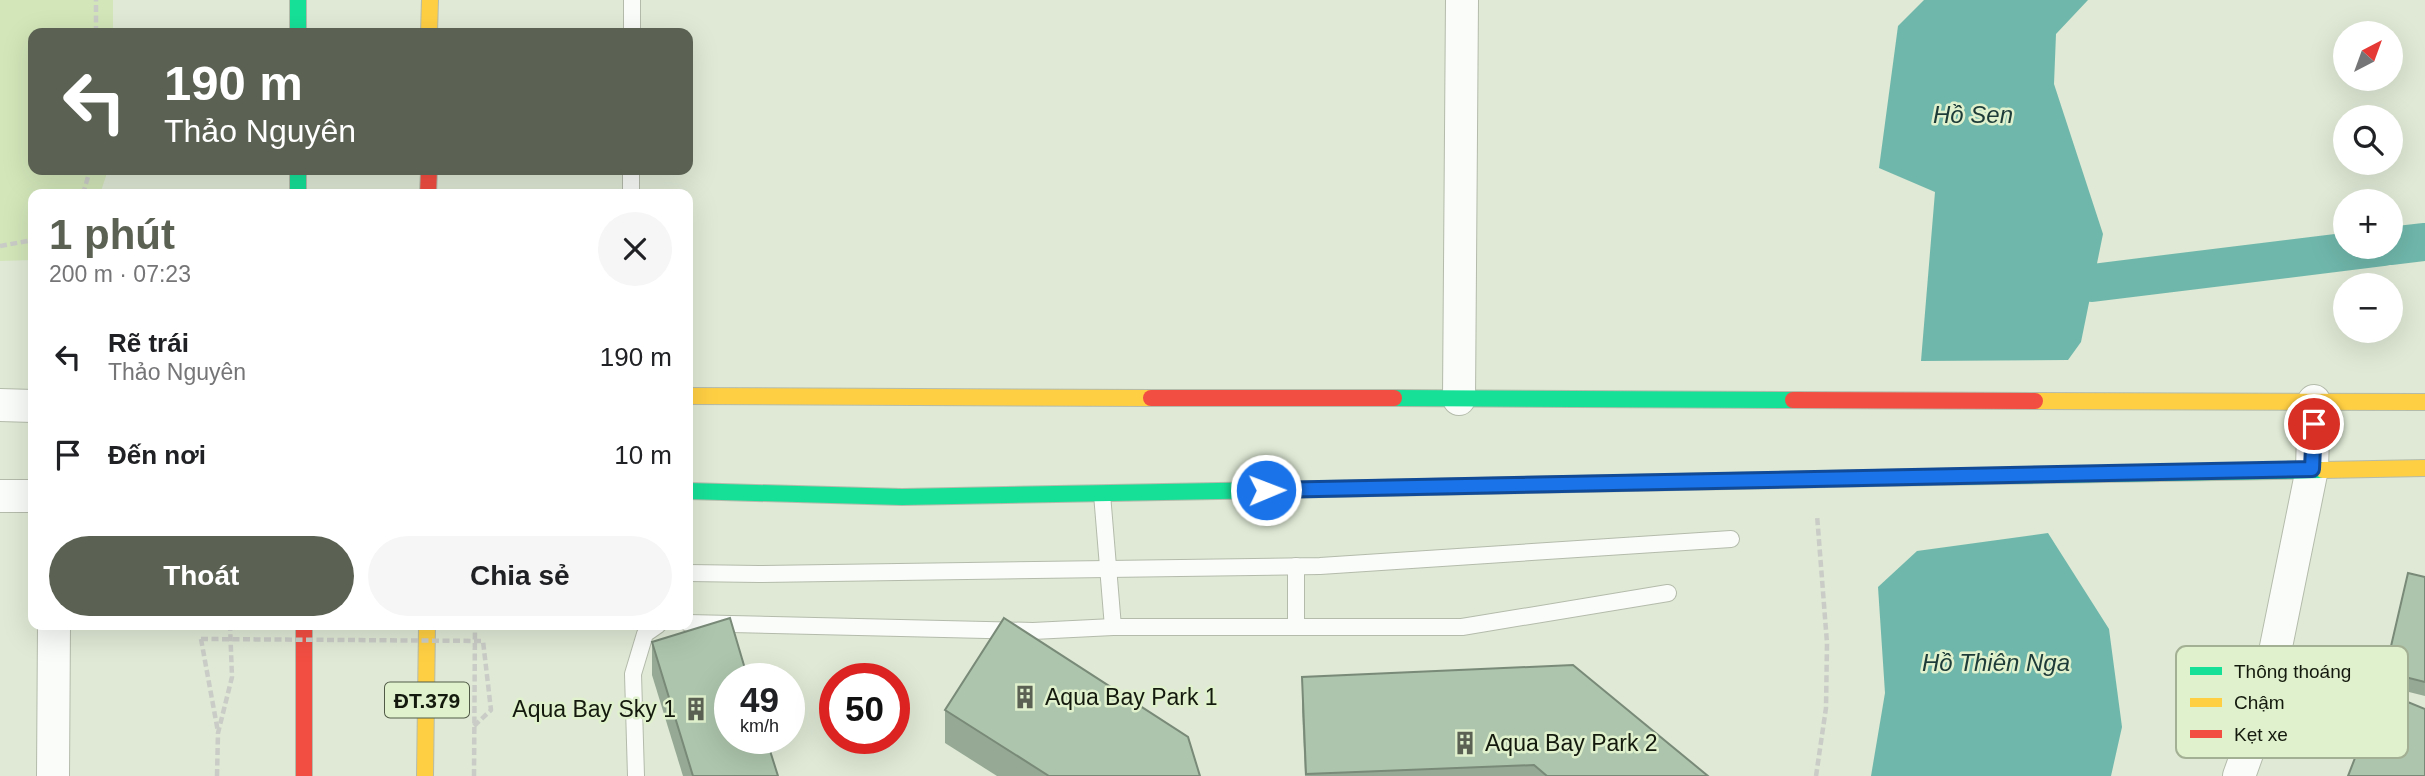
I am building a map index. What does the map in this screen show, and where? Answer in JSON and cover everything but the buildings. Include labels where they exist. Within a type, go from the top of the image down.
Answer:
[{"type":"main road","points":[[298,0],[298,28]]},
{"type":"main road","points":[[429,28],[430,0]]},
{"type":"main road","points":[[693,396],[2425,402]]},
{"type":"main road","points":[[693,491],[902,497],[2425,468]]},
{"type":"main road","points":[[304,630],[304,776]]},
{"type":"main road","name":"ĐT.379","points":[[425,776],[427,630]]},
{"type":"street","points":[[1459,399],[1462,0]]},
{"type":"street","points":[[2276,646],[2312,469],[2315,401]]},
{"type":"street","points":[[0,405],[28,406]]},
{"type":"street","points":[[0,496],[28,496]]},
{"type":"street","points":[[53,776],[54,630]]},
{"type":"street","points":[[2239,776],[2245,758]]},
{"type":"lane","points":[[632,0],[632,28]]},
{"type":"lane","points":[[1102,494],[1113,627]]},
{"type":"lane","points":[[693,573],[1296,566],[1731,539]]},
{"type":"lane","points":[[1296,566],[1296,627]]},
{"type":"lane","points":[[693,623],[1033,631],[1113,627],[1462,627],[1668,593]]},
{"type":"lane","points":[[636,776],[633,674],[645,634],[651,630]]},
{"type":"path","points":[[96,0],[96,28]]},
{"type":"path","points":[[0,246],[28,241]]},
{"type":"path","points":[[1814,479],[1827,643],[1826,708],[1816,776]]},
{"type":"path","points":[[218,733],[232,677],[230,630]]},
{"type":"path","points":[[474,776],[475,630]]},
{"type":"path","points":[[217,776],[218,733],[201,639],[483,641],[491,710],[474,726]]},
{"type":"green space","points":[[0,0],[113,0],[113,28],[28,28],[28,175],[106,175],[102,189],[28,189],[28,260],[0,261]]},
{"type":"water","name":"Hồ Sen","points":[[1924,0],[2088,0],[2056,34],[2054,84],[2103,234],[2081,342],[2068,360],[1921,361],[1935,192],[1879,168],[1898,26]]},
{"type":"water","name":"Hồ Thiên Nga","points":[[2048,533],[2109,629],[2122,727],[2111,776],[1871,776],[1885,693],[1878,587],[1917,551]]},
{"type":"waterway","points":[[2403,245],[2425,242]]},
{"type":"waterway","points":[[2092,283],[2333,253]]},
{"type":"traffic: fast","points":[[298,0],[298,28]]},
{"type":"traffic: fast","points":[[298,175],[298,189]]},
{"type":"traffic: fast","points":[[1394,398],[1793,400]]},
{"type":"traffic: fast","points":[[1876,478],[2323,470]]},
{"type":"traffic: fast","points":[[693,491],[902,497],[1275,490]]},
{"type":"traffic: slow","points":[[429,28],[430,0]]},
{"type":"traffic: slow","points":[[693,396],[1151,398]]},
{"type":"traffic: slow","points":[[2035,401],[2425,402]]},
{"type":"traffic: slow","points":[[2323,470],[2425,468]]},
{"type":"traffic: slow","points":[[1275,490],[1876,478]]},
{"type":"traffic: slow","points":[[425,776],[427,630]]},
{"type":"traffic: jam","points":[[428,189],[429,175]]},
{"type":"traffic: jam","points":[[1151,398],[1394,398]]},
{"type":"traffic: jam","points":[[1793,400],[2035,401]]},
{"type":"traffic: jam","points":[[304,630],[304,776]]},
{"type":"place","name":"Aqua Bay Park 1","points":[[1025,697]]},
{"type":"place","name":"Aqua Bay Sky 1","points":[[696,709]]},
{"type":"place","name":"Aqua Bay Park 2","points":[[1465,743]]},
{"type":"route","points":[[1266,490],[2312,469],[2314,424]]}]
